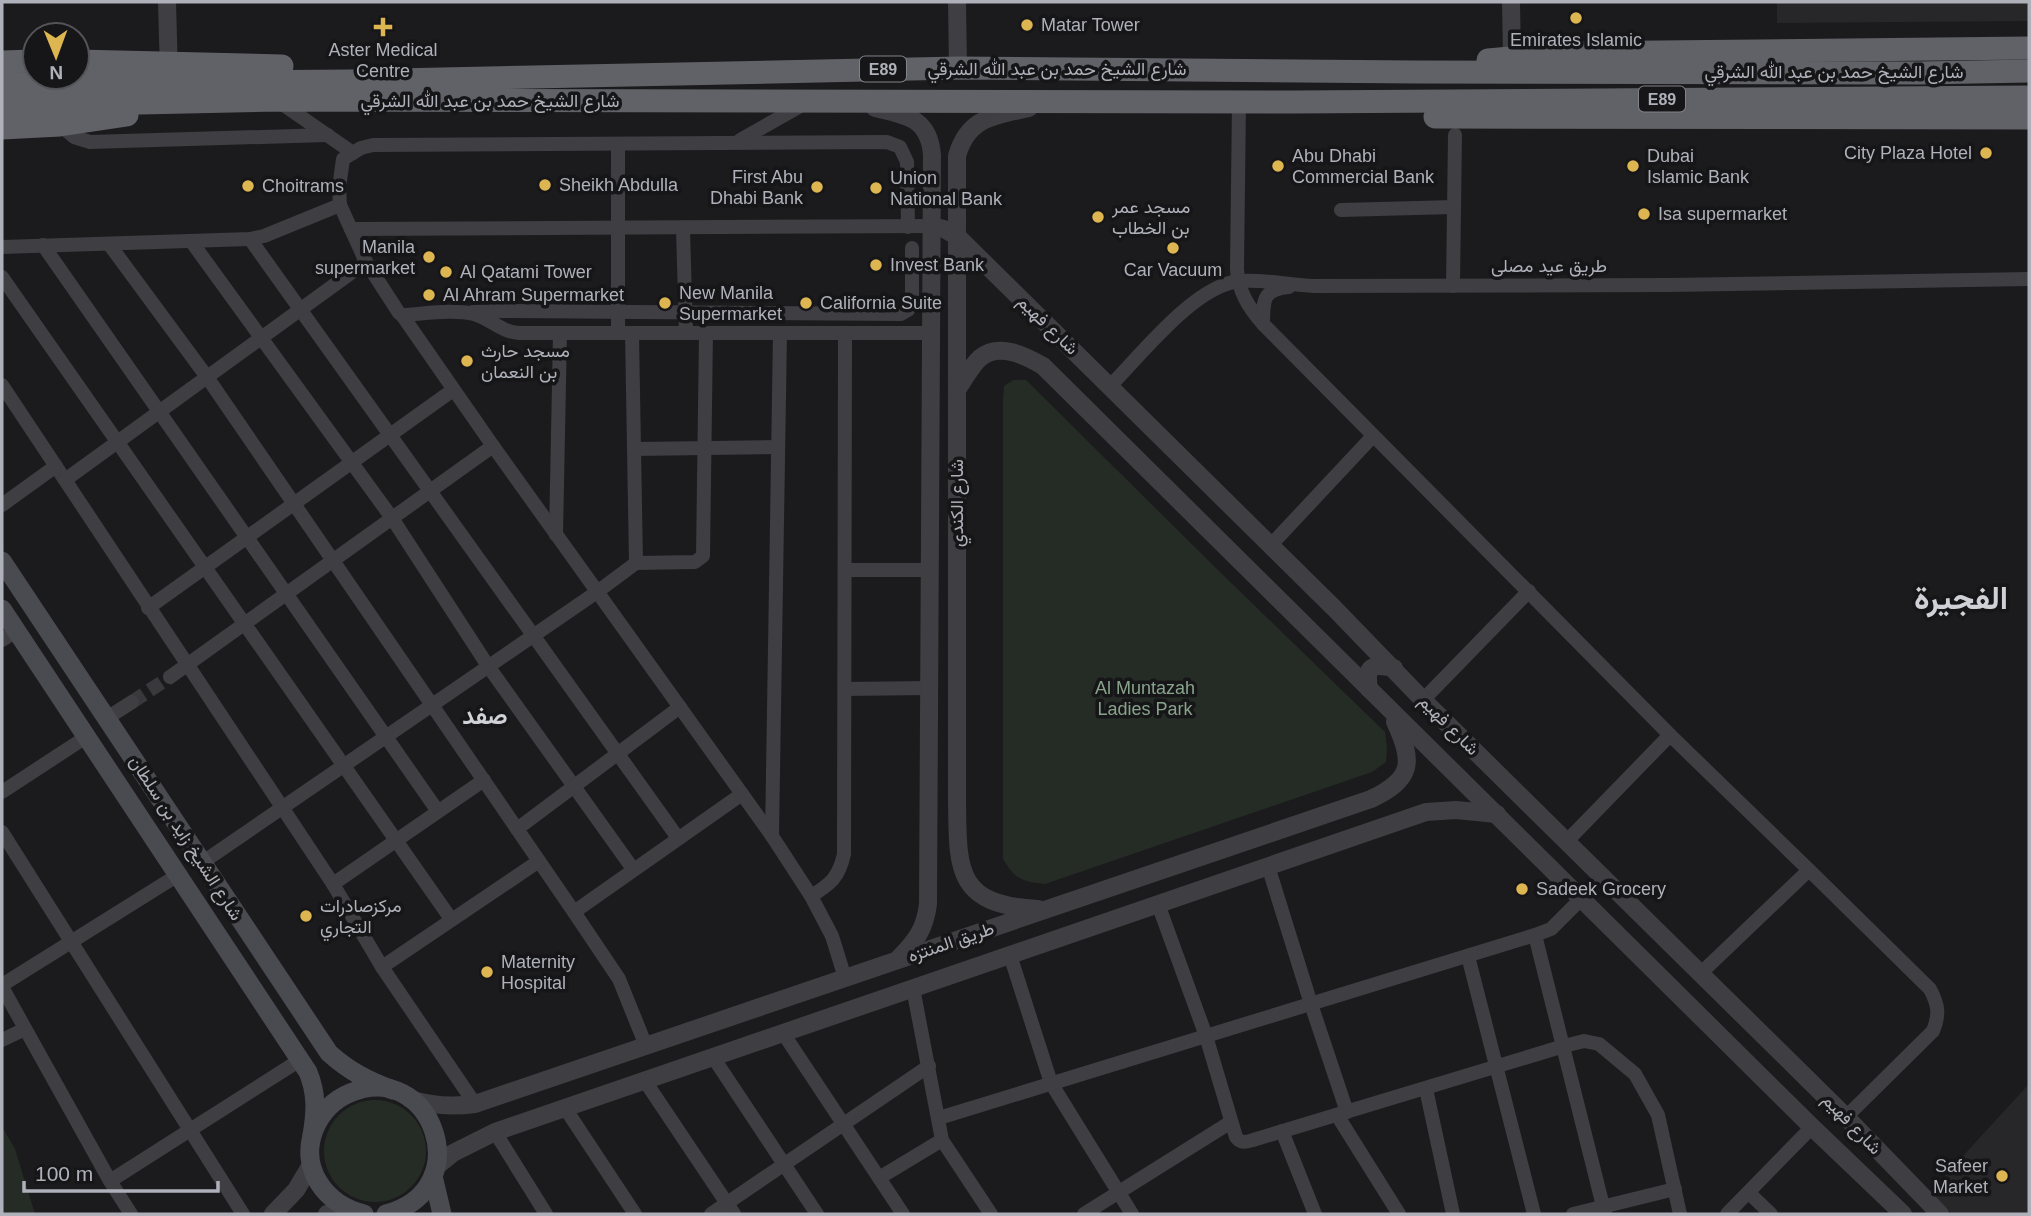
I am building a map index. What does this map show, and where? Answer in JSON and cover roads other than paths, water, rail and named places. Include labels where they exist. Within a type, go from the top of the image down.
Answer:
[{"type":"highway","points":[[1416,72],[1511,57],[1563,53],[2024,46]]},
{"type":"highway","points":[[2,62],[21,61]]},
{"type":"highway","points":[[91,63],[169,72]]},
{"type":"highway","name":"شارع الشيخ حمد بن عبد الله الشرقي","points":[[2,84],[169,72],[349,81],[958,68],[1416,72],[2029,71]]},
{"type":"highway","name":"شارع الشيخ حمد بن عبد الله الشرقي","points":[[2,106],[277,100],[1294,102],[1318,112],[1348,116],[2028,113]]},
{"type":"highway","points":[[2,128],[97,120],[184,102]]},
{"type":"main road","name":"شارع الشيخ زايد بن سلطان","points":[[2,561],[330,1054],[347,1069],[366,1080],[401,1095]]},
{"type":"main road","name":"شارع الشيخ زايد بن سلطان","points":[[2,609],[9,635],[86,737],[300,1060],[314,1086],[316,1115],[311,1165]]},
{"type":"main road","points":[[312,1135],[323,1112],[343,1096],[367,1088],[401,1095],[419,1106],[432,1124],[438,1144],[435,1171],[442,1214]]},
{"type":"main road","points":[[311,1165],[318,1182],[329,1197],[358,1213]]},
{"type":"main road","points":[[386,1214],[414,1202],[428,1186],[435,1171]]},
{"type":"street","points":[[167,2],[169,72]]},
{"type":"street","points":[[957,2],[958,68]]},
{"type":"street","points":[[1511,2],[1511,57]]},
{"type":"street","points":[[277,100],[353,153]]},
{"type":"street","points":[[735,143],[809,101]]},
{"type":"street","name":"شارع الكندي","points":[[847,101],[909,116],[924,130],[931,148],[928,904],[925,924],[916,941],[896,961]]},
{"type":"street","name":"شارع الكندي","points":[[1048,909],[1014,908],[975,891],[958,858],[957,156],[970,130],[989,117],[1056,102]]},
{"type":"street","points":[[1239,102],[1238,281],[1248,304],[1263,324],[1670,735],[1930,989],[1939,1009],[1933,1031],[1846,1116]]},
{"type":"street","points":[[97,120],[105,131],[120,141]]},
{"type":"street","points":[[60,125],[68,134],[81,140],[328,135]]},
{"type":"street","points":[[1453,286],[1455,135]]},
{"type":"street","points":[[908,227],[907,162],[904,153],[895,143],[373,145],[361,148],[343,159],[339,188],[340,205],[366,262],[398,313],[402,314],[495,310],[901,314],[908,310],[912,303],[912,248]]},
{"type":"street","points":[[618,144],[618,312],[625,333],[634,449],[636,563]]},
{"type":"street","points":[[2,247],[250,239],[264,236],[340,205]]},
{"type":"street","points":[[1341,210],[1454,207]]},
{"type":"street","points":[[351,229],[931,226],[944,229],[958,237]]},
{"type":"street","points":[[683,229],[685,333]]},
{"type":"street","name":"شارع فهيم","points":[[958,237],[1846,1116],[1940,1214]]},
{"type":"street","points":[[250,239],[678,838]]},
{"type":"street","points":[[191,241],[392,518],[488,666],[633,869]]},
{"type":"street","points":[[109,244],[207,377],[619,979],[646,1046]]},
{"type":"street","points":[[43,245],[436,810]]},
{"type":"street","points":[[65,480],[366,262]]},
{"type":"street","points":[[2,277],[451,919]]},
{"type":"street","name":"طريق عيد مصلى","points":[[1110,386],[1183,311],[1213,288],[1238,281],[1277,281],[1299,286],[1453,286],[2029,279]]},
{"type":"street","points":[[1263,324],[1267,294],[1277,288],[1299,286]]},
{"type":"street","points":[[468,313],[485,318],[511,333],[930,333]]},
{"type":"street","points":[[402,314],[453,390],[772,836],[811,896],[832,936],[845,978]]},
{"type":"street","points":[[556,535],[560,333]]},
{"type":"street","points":[[202,862],[636,563],[695,562],[703,556],[706,333]]},
{"type":"street","points":[[772,836],[780,333]]},
{"type":"street","points":[[811,896],[826,888],[840,872],[844,854],[845,333]]},
{"type":"street","name":"شارع فهيم","points":[[957,390],[981,357],[993,352],[1006,351],[1024,355],[1043,366],[1903,1214]]},
{"type":"street","points":[[2,385],[333,884],[382,967],[475,1104]]},
{"type":"street","points":[[148,608],[453,390]]},
{"type":"street","points":[[929,430],[936,440],[942,442],[953,437],[957,431]]},
{"type":"street","points":[[1270,545],[1373,436]]},
{"type":"street","points":[[170,677],[493,446]]},
{"type":"street","points":[[634,449],[778,446]]},
{"type":"street","points":[[2,505],[56,466]]},
{"type":"street","points":[[845,570],[929,570]]},
{"type":"street","points":[[1423,700],[1529,591]]},
{"type":"street","points":[[1374,694],[1368,672],[1370,668],[1394,668]]},
{"type":"street","points":[[845,689],[928,688]]},
{"type":"street","name":"طريق المنتزه","points":[[401,1095],[444,1106],[475,1104],[1329,813],[1389,790],[1402,779],[1408,758],[1406,746],[1393,718],[1374,694]]},
{"type":"street","points":[[107,718],[132,702]]},
{"type":"street","points":[[517,829],[680,707]]},
{"type":"street","points":[[1567,841],[1670,735]]},
{"type":"street","points":[[2,792],[86,737]]},
{"type":"street","points":[[333,884],[436,810],[484,780]]},
{"type":"street","points":[[574,912],[742,794]]},
{"type":"street","name":"طريق المنتزه","points":[[435,1171],[453,1153],[495,1132],[1336,842],[1426,812],[1448,809],[1497,814]]},
{"type":"street","points":[[1329,813],[1339,822],[1341,834],[1336,842]]},
{"type":"street","points":[[2,832],[243,1214]]},
{"type":"street","points":[[382,967],[539,861]]},
{"type":"street","points":[[1268,866],[1342,1113],[1399,1214]]},
{"type":"street","points":[[1700,974],[1808,870]]},
{"type":"street","points":[[131,1214],[2,986],[178,875]]},
{"type":"street","points":[[939,1118],[1535,935],[1551,929],[1581,899]]},
{"type":"street","points":[[1158,904],[1206,1036],[1236,1137],[1243,1143],[1584,1041],[1599,1044],[1635,1074],[1661,1123],[1680,1214]]},
{"type":"street","points":[[1535,935],[1604,1211]]},
{"type":"street","points":[[1655,972],[1678,971],[1682,964],[1681,954]]},
{"type":"street","points":[[1010,955],[1051,1083],[1132,1214]]},
{"type":"street","points":[[1468,956],[1534,1214]]},
{"type":"street","points":[[913,988],[942,1140],[991,1214]]},
{"type":"street","points":[[2,1040],[25,1029]]},
{"type":"street","points":[[783,1033],[903,1214]]},
{"type":"street","points":[[713,1057],[817,1214]]},
{"type":"street","points":[[110,1181],[300,1060]]},
{"type":"street","points":[[711,1214],[730,1209],[783,1164],[929,1066]]},
{"type":"street","points":[[645,1081],[730,1209]]},
{"type":"street","points":[[1426,1089],[1453,1214]]},
{"type":"street","points":[[565,1108],[635,1214]]},
{"type":"street","points":[[1084,1214],[1231,1122]]},
{"type":"street","points":[[1727,1214],[1812,1127]]},
{"type":"street","points":[[1282,1131],[1315,1214]]},
{"type":"street","points":[[495,1132],[545,1214]]},
{"type":"street","points":[[879,1178],[942,1140]]},
{"type":"street","points":[[273,1214],[296,1191],[311,1165]]},
{"type":"street","points":[[1573,1214],[1604,1211],[1675,1189]]},
{"type":"street","points":[[1749,1193],[1771,1214]]},
{"type":"street","points":[[327,1214],[358,1213]]},
{"type":"tunnel","points":[[132,702],[170,677]]},
{"type":"place","name":"Emirates Islamic","points":[[1576,18]]},
{"type":"place","name":"Matar Tower","points":[[1027,25]]},
{"type":"place","name":"Aster Medical Centre","points":[[383,27]]},
{"type":"place","name":"City Plaza Hotel","points":[[1986,153]]},
{"type":"place","name":"Abu Dhabi Commercial Bank","points":[[1278,166]]},
{"type":"place","name":"Dubai Islamic Bank","points":[[1633,166]]},
{"type":"place","name":"Sheikh Abdulla","points":[[545,185]]},
{"type":"place","name":"Choitrams","points":[[248,186]]},
{"type":"place","name":"First Abu Dhabi Bank","points":[[817,187]]},
{"type":"place","name":"Union National Bank","points":[[876,188]]},
{"type":"place","name":"Isa supermarket","points":[[1644,214]]},
{"type":"place","name":"مسجد عمر بن الخطاب","points":[[1098,217]]},
{"type":"place","name":"Car Vacuum","points":[[1173,248]]},
{"type":"place","name":"Manila supermarket","points":[[429,257]]},
{"type":"place","name":"Invest Bank","points":[[876,265]]},
{"type":"place","name":"Al Qatami Tower","points":[[446,272]]},
{"type":"place","name":"Al Ahram Supermarket","points":[[429,295]]},
{"type":"place","name":"New Manila Supermarket","points":[[665,303]]},
{"type":"place","name":"California Suite","points":[[806,303]]},
{"type":"place","name":"مسجد حارث بن النعمان","points":[[467,361]]},
{"type":"place","name":"Sadeek Grocery","points":[[1522,889]]},
{"type":"place","name":"مركزصادرات التجاري","points":[[306,916]]},
{"type":"place","name":"Maternity Hospital","points":[[487,972]]},
{"type":"place","name":"Safeer Market","points":[[2002,1176]]},
{"type":"district","name":"الفجيرة","points":[[1961,598]]},
{"type":"district","name":"صفد","points":[[485,716]]},
{"type":"park label","name":"Al Muntazah Ladies Park","points":[[1145,698]]}]
